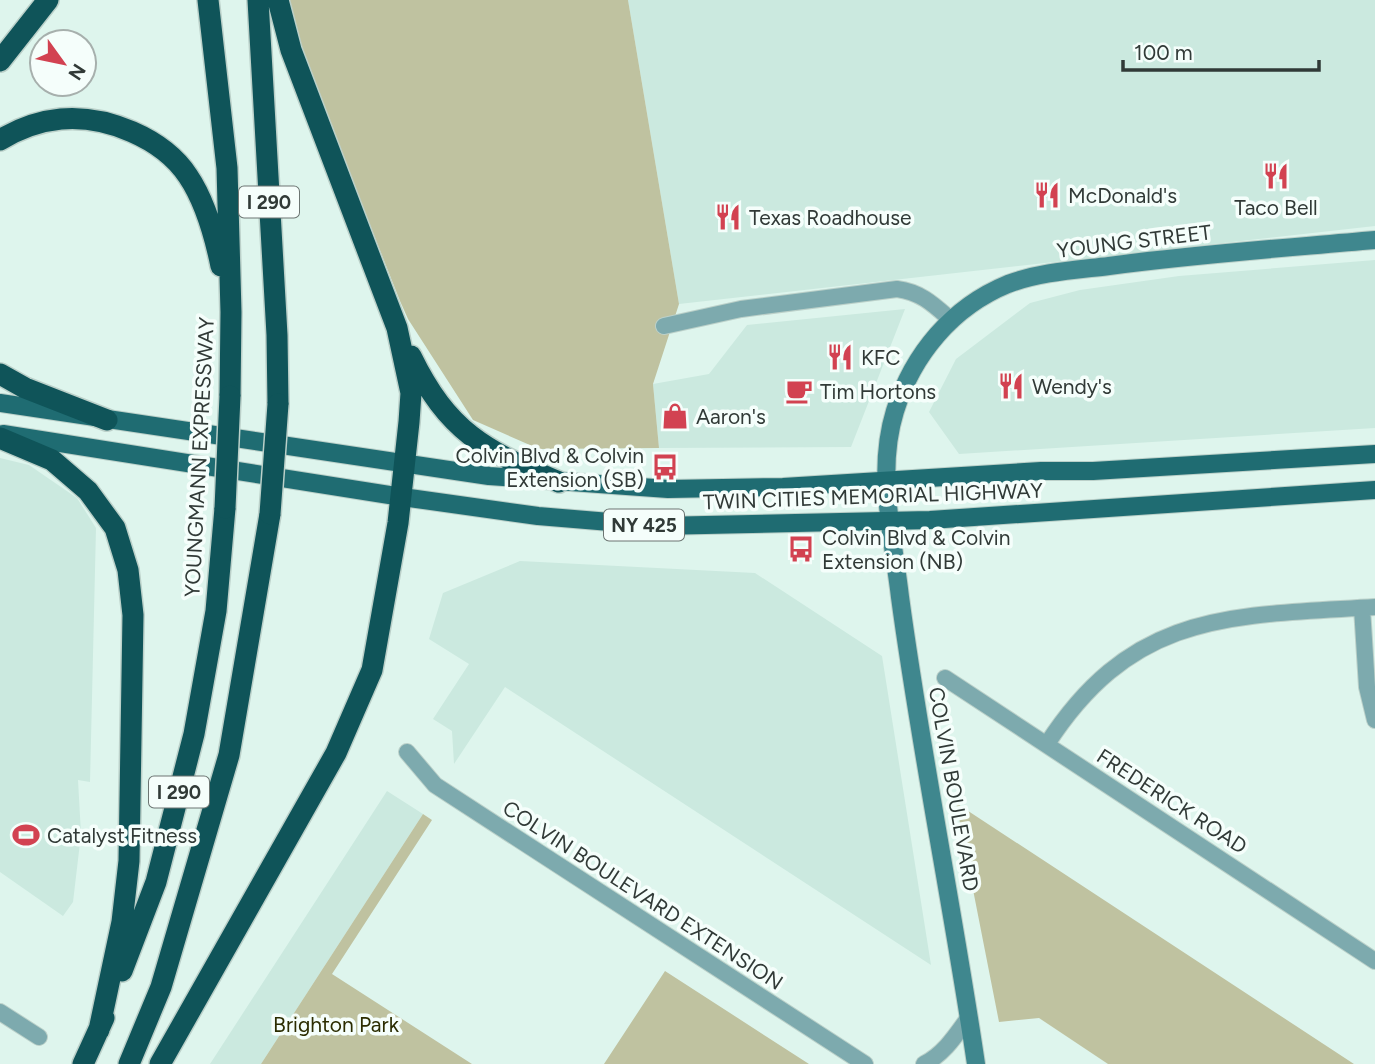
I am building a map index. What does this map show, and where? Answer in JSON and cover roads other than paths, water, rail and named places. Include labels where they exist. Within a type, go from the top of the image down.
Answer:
[{"type":"highway","points":[[0,61],[48,0]]},
{"type":"highway","name":"YOUNGMANN EXPRESSWAY","points":[[83,1064],[99,1030],[156,882],[194,734],[216,611],[225,508],[231,312],[226,167],[208,0]]},
{"type":"highway","name":"I 290","points":[[129,1064],[161,987],[229,755],[270,514],[278,404],[277,335],[258,0]]},
{"type":"highway","points":[[278,0],[291,50],[397,328],[431,394],[450,418],[478,443],[512,462],[559,482]]},
{"type":"highway","points":[[0,140],[35,124],[61,119],[85,120],[124,130],[159,146],[188,176],[198,195],[218,252],[231,312]]},
{"type":"highway","points":[[160,1064],[336,753],[363,693],[378,646],[402,497],[411,393],[397,328]]},
{"type":"highway","points":[[0,374],[25,388],[107,420]]},
{"type":"highway","points":[[0,435],[52,460],[88,491],[115,528],[128,570],[133,615],[129,861],[122,922],[99,1030]]},
{"type":"main road","name":"TWIN CITIES MEMORIAL HIGHWAY","points":[[0,403],[489,476],[668,489],[783,487],[1375,454]]},
{"type":"main road","name":"TWIN CITIES MEMORIAL HIGHWAY","points":[[0,435],[538,516],[658,526],[888,522],[1375,490]]},
{"type":"street","name":"YOUNG STREET","points":[[888,522],[887,453],[894,412],[902,393],[920,355],[934,335],[987,295],[1033,276],[1167,258],[1375,240]]},
{"type":"street","points":[[664,326],[741,309],[897,289],[912,290],[922,295],[951,320]]},
{"type":"street","name":"COLVIN BOULEVARD","points":[[888,522],[976,1064]]},
{"type":"street","points":[[1047,744],[1091,687],[1116,666],[1155,642],[1204,624],[1245,615],[1369,608],[1367,687],[1375,720]]},
{"type":"street","name":"FREDERICK ROAD","points":[[945,678],[1375,961]]},
{"type":"street","name":"COLVIN BOULEVARD EXTENSION","points":[[407,752],[435,785],[865,1064]]},
{"type":"street","points":[[0,1012],[39,1037]]},
{"type":"street","points":[[924,1064],[934,1059],[953,1040],[969,1017]]},
{"type":"place","name":"Taco Bell","points":[[1276,176]]},
{"type":"place","name":"McDonald's","points":[[1047,195]]},
{"type":"place","name":"Texas Roadhouse","points":[[728,217]]},
{"type":"place","name":"KFC","points":[[840,357]]},
{"type":"place","name":"Wendy's","points":[[1011,386]]},
{"type":"place","name":"Tim Hortons","points":[[799,391]]},
{"type":"place","name":"Aaron's","points":[[675,416]]},
{"type":"place","name":"Colvin Blvd & Colvin Extension (SB)","points":[[665,467]]},
{"type":"place","name":"Colvin Blvd & Colvin Extension (NB)","points":[[801,549]]},
{"type":"place","name":"Catalyst Fitness","points":[[26,835]]},
{"type":"park label","name":"Brighton Park","points":[[336,1024]]}]
